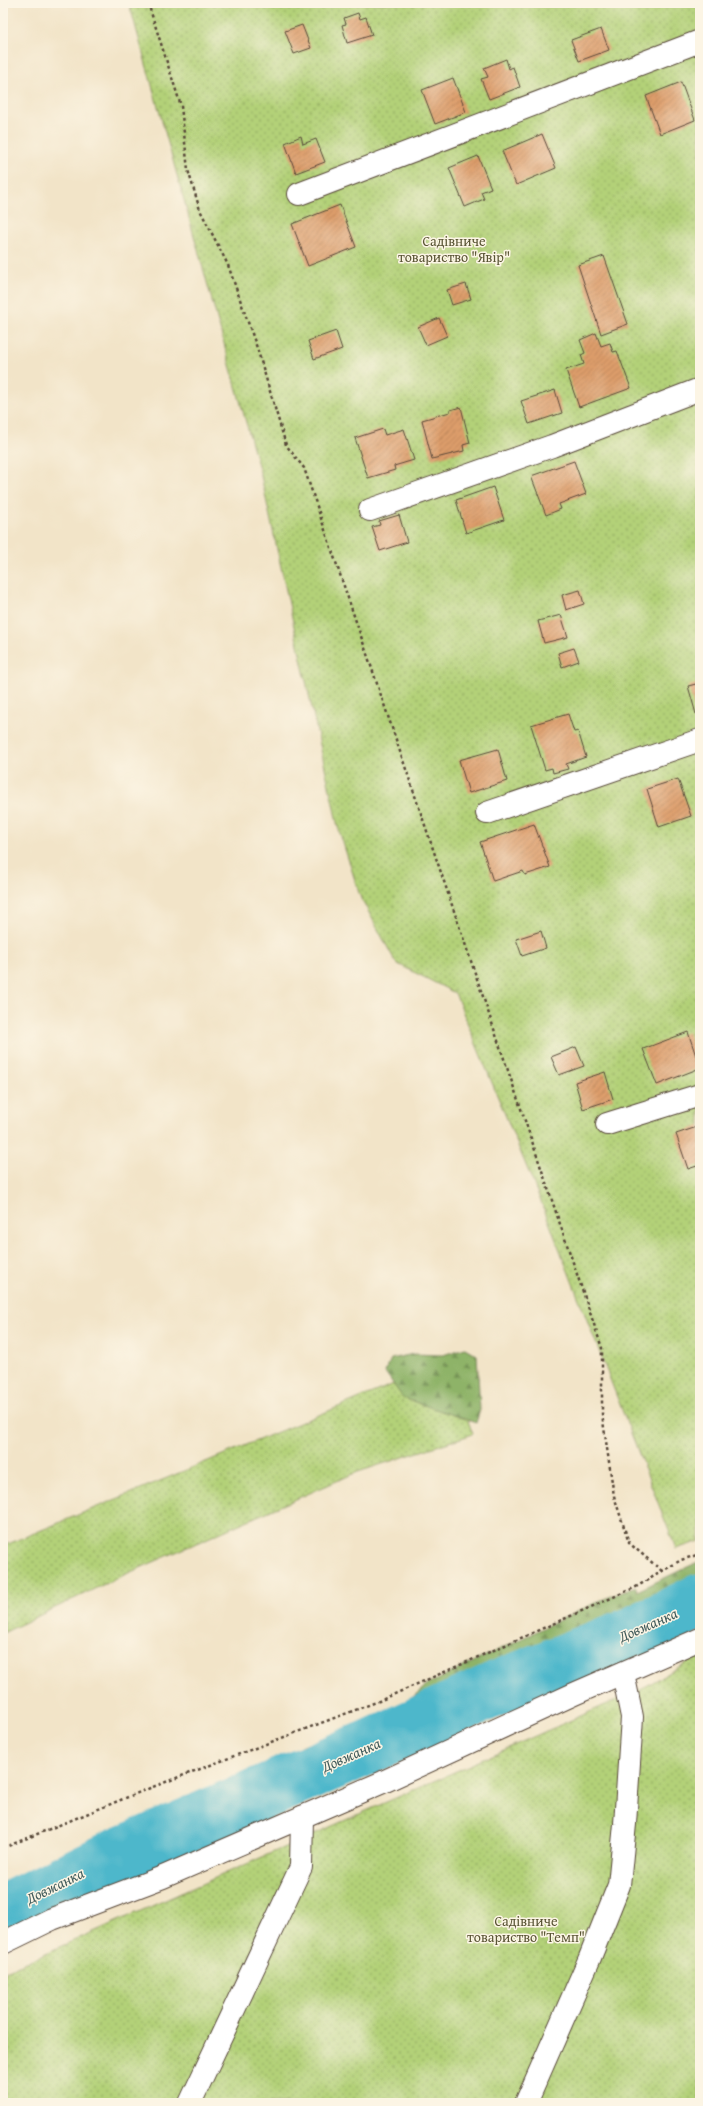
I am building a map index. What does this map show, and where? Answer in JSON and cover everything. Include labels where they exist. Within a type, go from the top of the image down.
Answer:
[{"type":"street","points":[[299,194],[700,41]]},
{"type":"street","points":[[370,510],[552,446],[700,389]]},
{"type":"street","points":[[487,813],[700,740]]},
{"type":"street","points":[[607,1124],[700,1095]]},
{"type":"street","points":[[3,1943],[52,1919],[163,1877],[302,1817],[700,1639]]},
{"type":"street","points":[[526,2103],[589,1960],[619,1885],[625,1824],[632,1717],[623,1673]]},
{"type":"street","points":[[190,2103],[301,1867],[302,1817]]},
{"type":"path","points":[[148,3],[181,106],[188,170],[200,210],[228,265],[257,348],[286,445],[304,468],[307,476],[602,1348],[602,1414],[614,1496],[629,1543],[662,1571]]},
{"type":"path","points":[[3,1848],[150,1788],[379,1701],[636,1588],[681,1560],[700,1554]]},
{"type":"green space","name":"Садівниче товариство \"Явір\"","points":[[129,3],[700,3],[700,1541],[676,1549],[542,1204],[455,993],[396,963],[360,896],[338,827],[261,476]]},
{"type":"green space","points":[[465,1348],[477,1355],[480,1410],[476,1423],[403,1398],[385,1372],[391,1359],[413,1354],[443,1355]]},
{"type":"green space","points":[[396,1383],[463,1408],[473,1434],[355,1473],[115,1579],[3,1633],[3,1546]]},
{"type":"green space","points":[[700,1561],[700,1619],[644,1653],[582,1668],[544,1694],[311,1790],[226,1841],[155,1863],[125,1895],[91,1894],[57,1903],[43,1892],[43,1883],[46,1875],[69,1861],[124,1842],[235,1784],[239,1775],[245,1783],[255,1779],[302,1746],[385,1721],[428,1684],[601,1600],[636,1587],[637,1591]]},
{"type":"green space","name":"Садівниче товариство \"Темп\"","points":[[700,1655],[700,2103],[3,2103],[3,1972],[639,1690]]},
{"type":"building","points":[[358,13],[360,19],[366,17],[372,35],[347,43],[342,25],[346,24],[344,18]]},
{"type":"building","points":[[302,25],[311,48],[294,54],[285,31]]},
{"type":"building","points":[[601,29],[609,50],[579,61],[571,40]]},
{"type":"building","points":[[506,59],[509,69],[513,67],[520,87],[489,99],[481,79],[488,77],[484,68]]},
{"type":"building","points":[[453,78],[466,112],[435,124],[422,90]]},
{"type":"building","points":[[681,82],[695,120],[660,134],[646,96]]},
{"type":"building","points":[[542,134],[556,168],[516,185],[502,151]]},
{"type":"building","points":[[301,136],[303,144],[316,139],[325,162],[296,173],[285,143]]},
{"type":"building","points":[[478,156],[491,188],[481,192],[484,199],[465,207],[449,168]]},
{"type":"building","points":[[340,205],[356,247],[308,266],[292,224]]},
{"type":"building","points":[[604,256],[628,324],[601,334],[578,265]]},
{"type":"building","points":[[466,284],[471,299],[452,305],[447,290]]},
{"type":"building","points":[[439,318],[447,336],[426,345],[418,327]]},
{"type":"building","points":[[336,331],[342,349],[314,359],[308,341]]},
{"type":"building","points":[[596,333],[601,346],[610,343],[613,352],[617,351],[631,388],[579,407],[566,370],[584,364],[581,355],[585,353],[580,340]]},
{"type":"building","points":[[555,390],[562,413],[529,424],[521,401]]},
{"type":"building","points":[[461,407],[470,443],[463,445],[464,451],[432,459],[422,420],[450,412],[450,410]]},
{"type":"building","points":[[383,429],[385,435],[404,429],[414,460],[394,466],[395,470],[368,478],[355,438]]},
{"type":"building","points":[[574,461],[586,494],[559,504],[561,509],[546,515],[531,476]]},
{"type":"building","points":[[493,487],[504,520],[466,533],[456,500]]},
{"type":"building","points":[[399,515],[407,542],[380,551],[372,527],[380,525],[379,521]]},
{"type":"building","points":[[580,590],[584,604],[566,610],[562,595]]},
{"type":"building","points":[[561,615],[568,637],[544,643],[538,621]]},
{"type":"building","points":[[574,648],[579,661],[562,667],[558,653]]},
{"type":"building","points":[[700,683],[700,713],[696,714],[688,686]]},
{"type":"building","points":[[568,714],[574,732],[578,731],[586,757],[566,764],[568,769],[553,773],[552,768],[545,770],[531,725]]},
{"type":"building","points":[[498,749],[507,781],[469,793],[459,760]]},
{"type":"building","points":[[678,779],[691,816],[659,827],[647,789]]},
{"type":"building","points":[[534,824],[550,867],[525,875],[523,871],[493,881],[480,842]]},
{"type":"building","points":[[541,931],[546,948],[522,956],[516,939]]},
{"type":"building","points":[[688,1032],[700,1068],[657,1085],[643,1049]]},
{"type":"building","points":[[576,1047],[584,1066],[559,1075],[551,1057]]},
{"type":"building","points":[[605,1072],[613,1099],[583,1109],[575,1082]]},
{"type":"building","points":[[700,1126],[700,1165],[688,1169],[676,1134]]},
{"type":"waterway","name":"Довжанка","points":[[3,1912],[117,1856],[369,1747],[500,1687],[637,1632],[700,1601]]}]
